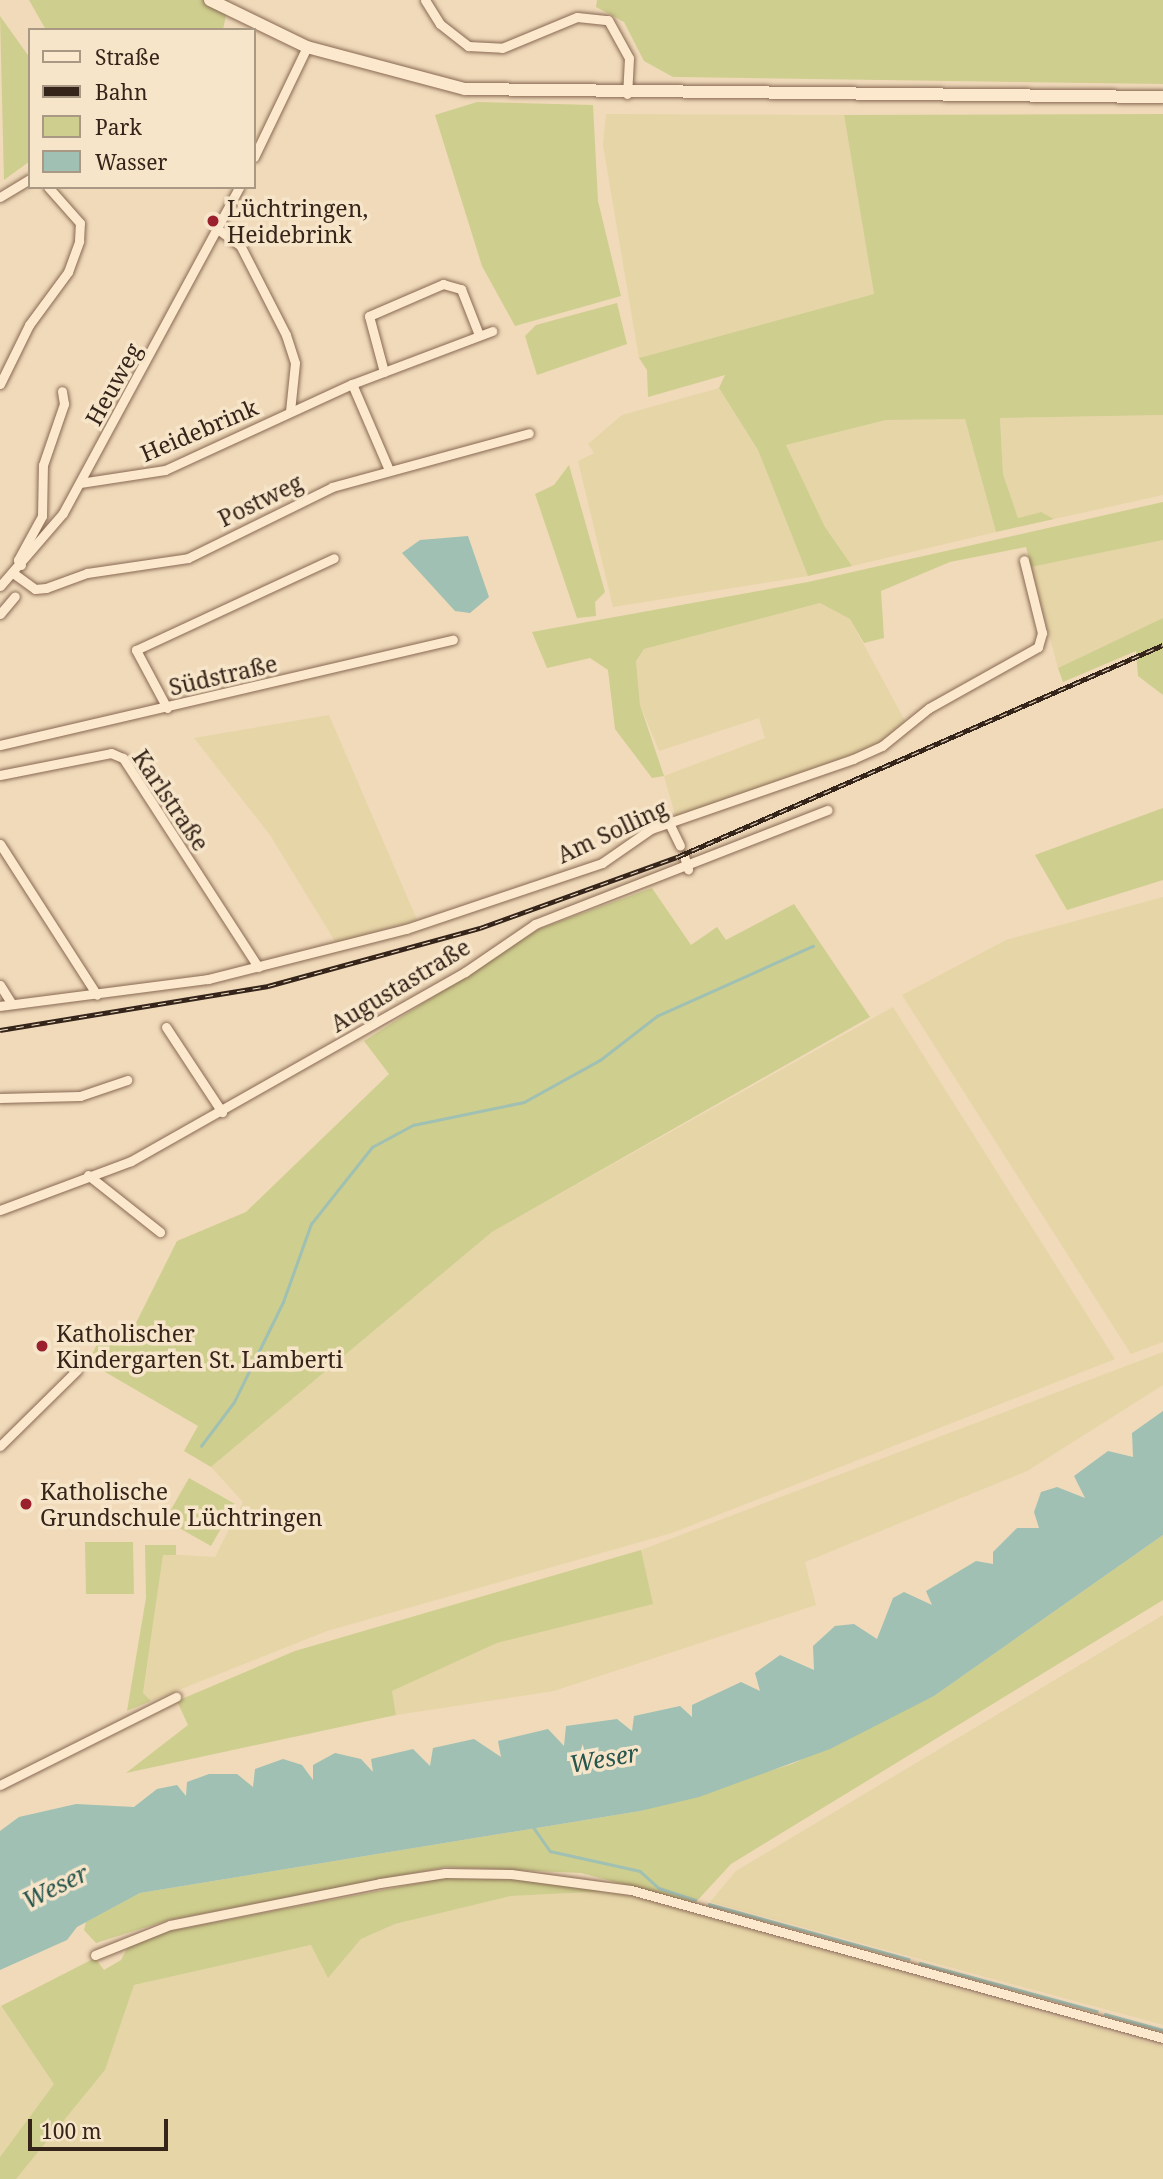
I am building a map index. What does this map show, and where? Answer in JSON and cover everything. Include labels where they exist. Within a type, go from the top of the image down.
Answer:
[{"type":"main road","points":[[210,0],[307,47],[465,89],[626,94],[1163,97]]},
{"type":"street","points":[[425,0],[440,24],[468,46],[502,48],[577,17],[608,20],[629,58],[626,94]]},
{"type":"street","points":[[256,153],[307,47]]},
{"type":"street","points":[[0,197],[28,180]]},
{"type":"street","points":[[0,384],[79,241],[80,223],[50,189]]},
{"type":"street","name":"Heuweg","points":[[0,586],[21,565],[80,484],[219,230],[238,189]]},
{"type":"street","name":"Heidebrink","points":[[219,230],[240,244],[286,335],[295,363],[290,411]]},
{"type":"street","points":[[384,372],[369,316],[443,284],[461,289],[479,335]]},
{"type":"street","name":"Heidebrink","points":[[80,484],[165,470],[352,384],[492,331]]},
{"type":"street","points":[[352,384],[389,470]]},
{"type":"street","points":[[21,565],[18,560],[42,516],[43,465],[64,404],[62,391]]},
{"type":"street","name":"Postweg","points":[[13,573],[35,589],[47,588],[87,573],[188,558],[332,487],[529,433]]},
{"type":"street","points":[[167,708],[136,650],[334,558]]},
{"type":"street","name":"Am Solling","points":[[0,1006],[97,995],[258,967],[501,899],[602,863],[669,823],[735,804],[882,746],[929,708],[1029,656],[1042,633],[1024,559]]},
{"type":"street","points":[[0,614],[15,596]]},
{"type":"street","name":"Südstraße","points":[[0,745],[453,640]]},
{"type":"street","name":"Karlstraße","points":[[0,775],[111,753],[123,758],[258,967]]},
{"type":"street","name":"Augustastraße","points":[[0,1210],[131,1161],[222,1112],[465,972],[536,924],[688,869],[828,810]]},
{"type":"street","points":[[669,823],[680,846]]},
{"type":"street","points":[[0,844],[97,995]]},
{"type":"street","points":[[684,856],[688,869]]},
{"type":"street","points":[[0,985],[12,1004]]},
{"type":"street","points":[[166,1027],[222,1112]]},
{"type":"street","points":[[0,1098],[80,1096],[127,1080]]},
{"type":"street","points":[[88,1175],[160,1232]]},
{"type":"street","points":[[0,1446],[77,1370]]},
{"type":"street","points":[[0,1785],[127,1718],[176,1697]]},
{"type":"street","points":[[95,1955],[170,1925],[380,1882],[444,1873],[522,1875],[631,1891],[1163,2038]]},
{"type":"shaded area","points":[[606,114],[844,115],[874,294],[639,358],[603,145]]},
{"type":"shaded area","points":[[719,388],[758,450],[808,576],[613,607],[578,461],[594,453],[588,444],[622,415]]},
{"type":"shaded area","points":[[1163,415],[1163,495],[1054,519],[1040,512],[1018,518],[1003,474],[1000,418]]},
{"type":"shaded area","points":[[965,419],[996,532],[852,566],[825,527],[786,445],[886,420]]},
{"type":"shaded area","points":[[1163,540],[1163,618],[1058,668],[1031,567]]},
{"type":"shaded area","points":[[820,603],[850,619],[905,721],[879,745],[676,818],[664,776],[765,738],[759,718],[659,751],[640,705],[636,661],[644,649]]},
{"type":"shaded area","points":[[329,715],[417,920],[336,943],[270,835],[194,738]]},
{"type":"shaded area","points":[[1163,897],[1163,1342],[1131,1354],[902,995],[1006,940]]},
{"type":"shaded area","points":[[893,1007],[1115,1359],[672,1533],[327,1631],[151,1701],[143,1694],[163,1554],[215,1557],[243,1502],[211,1467],[492,1232]]},
{"type":"shaded area","points":[[1163,1352],[1163,1385],[1027,1471],[805,1562],[816,1605],[554,1691],[396,1715],[392,1691],[497,1643],[652,1604],[641,1550]]},
{"type":"shaded area","points":[[1163,1615],[1163,2025],[710,1902],[736,1871]]},
{"type":"shaded area","points":[[612,1891],[1163,2047],[1163,2179],[16,2179],[105,2069],[134,1985],[312,1945],[328,1977],[361,1939],[395,1924],[511,1896]]},
{"type":"shaded area","points":[[0,2006],[55,2084],[0,2157]]},
{"type":"green space","points":[[29,0],[229,0],[223,28],[45,28]]},
{"type":"green space","points":[[597,0],[1163,0],[1163,84],[673,77],[644,61],[624,22],[596,7]]},
{"type":"green space","points":[[0,16],[28,55],[28,162],[4,180]]},
{"type":"green space","points":[[477,102],[593,105],[598,201],[621,296],[515,326],[482,266],[435,115]]},
{"type":"green space","points":[[1163,114],[1163,415],[1000,418],[1003,474],[1018,518],[1041,512],[1054,519],[996,532],[965,419],[886,420],[786,445],[825,527],[852,566],[808,576],[758,450],[719,388],[725,375],[648,397],[647,370],[639,358],[874,294],[844,115]]},
{"type":"green space","points":[[617,303],[627,344],[537,375],[525,336],[536,325]]},
{"type":"green space","points":[[569,465],[605,592],[595,602],[596,616],[577,618],[535,494],[554,485]]},
{"type":"green space","points":[[1163,502],[1163,540],[1031,567],[1026,547],[950,562],[881,591],[884,638],[864,643],[850,619],[820,603],[644,649],[636,661],[640,705],[664,776],[652,778],[615,729],[608,670],[590,658],[547,668],[532,632],[808,582]]},
{"type":"green space","points":[[1163,618],[1163,695],[1138,676],[1136,651],[1063,682],[1058,668]]},
{"type":"green space","points":[[1163,808],[1163,880],[1067,910],[1035,855]]},
{"type":"green space","points":[[652,888],[691,945],[717,927],[726,940],[794,904],[870,1017],[492,1232],[211,1467],[184,1451],[198,1426],[88,1362],[106,1327],[129,1342],[137,1335],[131,1333],[177,1241],[246,1212],[389,1074],[364,1041],[539,929]]},
{"type":"green space","points":[[189,1478],[235,1504],[211,1546],[165,1520]]},
{"type":"green space","points":[[1163,1535],[1163,1600],[731,1864],[695,1903],[581,1873],[445,1867],[169,1920],[96,1943],[84,1930],[86,1922],[140,1893],[640,1811],[792,1764],[934,1696]]},
{"type":"green space","points":[[85,1542],[133,1542],[134,1594],[86,1594]]},
{"type":"green space","points":[[145,1545],[176,1545],[176,1555],[163,1555],[143,1693],[151,1701],[127,1711],[146,1598]]},
{"type":"green space","points":[[641,1550],[653,1604],[497,1643],[392,1691],[396,1715],[126,1773],[188,1725],[177,1701],[295,1651]]},
{"type":"green space","points":[[446,1878],[563,1881],[612,1891],[511,1896],[395,1924],[361,1939],[328,1978],[311,1945],[134,1985],[105,2070],[16,2179],[0,2179],[0,2157],[54,2084],[1,2006],[95,1958],[104,1970],[121,1960],[130,1943],[154,1934]]},
{"type":"water","points":[[468,536],[489,597],[470,613],[455,611],[402,553],[420,540]]},
{"type":"water","name":"Weser","points":[[1163,1411],[1163,1535],[934,1696],[830,1749],[699,1797],[640,1811],[140,1893],[77,1927],[67,1940],[0,1970],[0,1831],[19,1817],[76,1804],[134,1807],[157,1789],[177,1785],[186,1796],[187,1782],[209,1774],[237,1774],[253,1787],[255,1769],[283,1759],[302,1765],[313,1780],[313,1765],[335,1753],[361,1759],[373,1772],[371,1759],[413,1749],[430,1766],[433,1748],[474,1739],[501,1757],[498,1741],[548,1729],[564,1746],[566,1726],[617,1719],[632,1731],[634,1716],[680,1706],[692,1717],[692,1705],[741,1682],[760,1691],[755,1673],[780,1655],[814,1670],[813,1646],[835,1626],[854,1624],[877,1639],[893,1598],[904,1592],[932,1605],[926,1591],[976,1561],[993,1564],[993,1552],[1017,1528],[1039,1528],[1034,1512],[1041,1492],[1057,1487],[1085,1498],[1074,1476],[1108,1451],[1133,1457],[1132,1433]]},
{"type":"waterway","points":[[201,1446],[234,1402],[283,1302],[311,1224],[372,1147],[413,1125],[524,1102],[600,1060],[657,1016],[813,946]]},
{"type":"waterway","points":[[534,1828],[550,1851],[640,1871],[659,1888],[695,1900]]},
{"type":"waterway","points":[[709,1904],[909,1959]]},
{"type":"waterway","points":[[920,1963],[1097,2011]]},
{"type":"waterway","points":[[1105,2014],[1163,2030]]},
{"type":"railway","points":[[0,1030],[268,986],[480,928],[677,857],[1163,645]]},
{"type":"place","name":"Lüchtringen, Heidebrink","points":[[213,221]]},
{"type":"place","name":"Katholischer Kindergarten St. Lamberti","points":[[42,1346]]},
{"type":"place","name":"Katholische Grundschule Lüchtringen","points":[[26,1504]]}]
